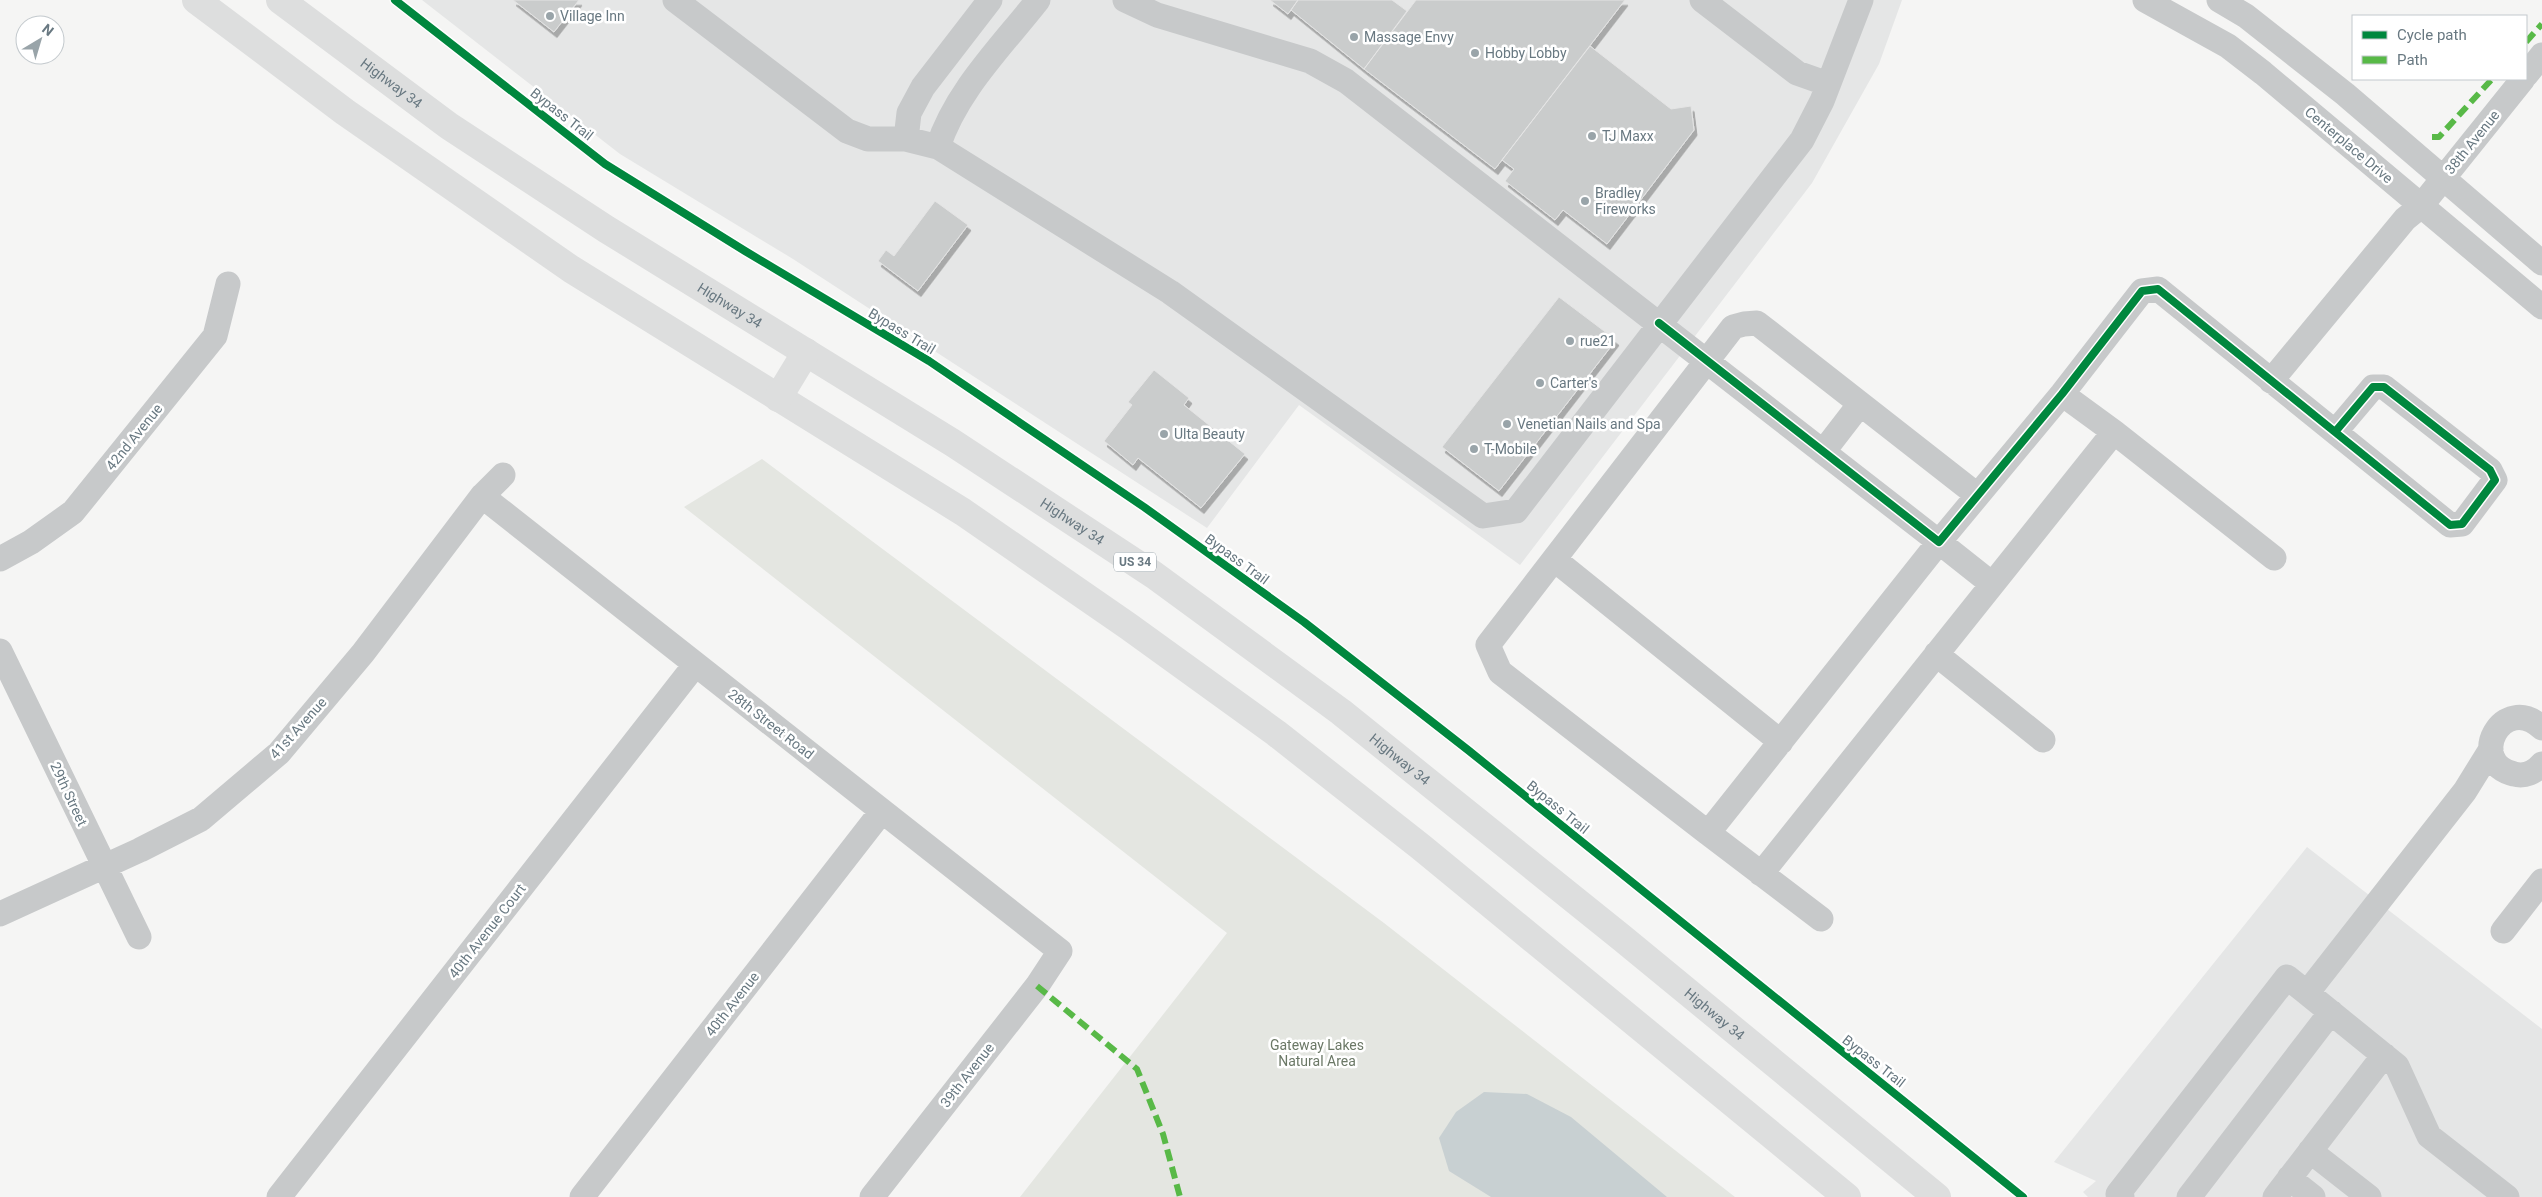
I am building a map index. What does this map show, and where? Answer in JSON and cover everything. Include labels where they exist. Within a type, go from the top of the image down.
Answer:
[{"type":"highway","points":[[196,0],[345,112],[571,269],[963,512],[1128,626],[1276,733],[1420,847],[1847,1197]]},
{"type":"highway","name":"Highway 34","points":[[280,0],[449,126],[606,229],[953,443],[1154,574],[1340,712],[1630,944],[1938,1197]]},
{"type":"highway","points":[[778,398],[806,352]]},
{"type":"street","points":[[675,0],[848,131],[868,139],[906,139],[938,148],[1170,292],[1483,516],[1516,511],[1658,324],[1802,140],[1828,84],[1861,0]]},
{"type":"street","points":[[906,139],[909,113],[923,87],[990,0]]},
{"type":"street","points":[[938,148],[945,126],[958,102],[1038,0]]},
{"type":"street","points":[[1125,0],[1157,15],[1310,61],[1346,81],[1992,584]]},
{"type":"street","points":[[1702,0],[1797,73],[1828,84]]},
{"type":"street","name":"Centerplace Drive","points":[[2145,0],[2228,46],[2542,307]]},
{"type":"street","points":[[2219,0],[2246,16],[2345,94],[2542,264]]},
{"type":"street","points":[[2527,74],[2542,55]]},
{"type":"street","name":"38th Avenue","points":[[2271,381],[2405,219],[2421,206],[2444,179],[2522,80]]},
{"type":"street","name":"42nd Avenue","points":[[0,559],[31,542],[73,512],[215,336],[228,284]]},
{"type":"street","points":[[1708,833],[1939,542],[2062,394],[2142,291],[2158,289],[2450,525],[2462,524],[2495,480],[2490,470],[2384,387],[2373,387],[2335,432]]},
{"type":"street","points":[[1821,919],[1500,672],[1488,645],[1733,327],[1744,324],[1757,324],[1977,495]]},
{"type":"street","points":[[2062,394],[2114,432],[2274,558]]},
{"type":"street","points":[[1823,452],[1860,404]]},
{"type":"street","points":[[1761,874],[2114,432]]},
{"type":"street","name":"41st Avenue","points":[[0,914],[104,864],[140,850],[201,819],[279,753],[363,653],[482,496],[503,475]]},
{"type":"street","name":"28th Street Road","points":[[482,496],[695,666],[1060,951]]},
{"type":"street","points":[[1555,560],[1781,742]]},
{"type":"street","name":"29th Street","points":[[0,651],[139,936]]},
{"type":"street","points":[[1936,654],[2043,740]]},
{"type":"street","name":"40th Avenue Court","points":[[279,1197],[695,666]]},
{"type":"street","points":[[2307,993],[2465,791],[2491,749],[2492,737],[2496,728],[2504,722],[2515,718],[2525,718],[2539,722]]},
{"type":"street","points":[[2491,749],[2500,767],[2533,773]]},
{"type":"street","points":[[2465,791],[2533,773]]},
{"type":"street","name":"40th Avenue","points":[[582,1197],[882,811]]},
{"type":"street","points":[[2503,931],[2542,880]]},
{"type":"street","name":"39th Avenue","points":[[872,1197],[1037,986],[1060,951]]},
{"type":"street","points":[[2122,1197],[2118,1194],[2287,977],[2397,1066],[2429,1136],[2508,1197]]},
{"type":"street","points":[[2188,1197],[2331,1012]]},
{"type":"street","points":[[2313,1197],[2282,1188],[2384,1054]]},
{"type":"street","points":[[2310,1150],[2369,1197]]},
{"type":"shaded area","points":[[422,0],[1902,0],[1879,64],[1812,183],[1520,565],[1299,405],[1207,528],[793,259],[620,154]]},
{"type":"shaded area","points":[[2307,847],[2542,1029],[2542,1197],[2088,1197],[2083,1192],[2096,1181],[2054,1162]]},
{"type":"shaded area","points":[[1484,1092],[1527,1094],[1571,1117],[1667,1197],[1491,1197],[1449,1171],[1439,1138],[1456,1112]]},
{"type":"green space","name":"Gateway Lakes Natural Area","points":[[762,459],[1384,923],[1735,1197],[1020,1197],[1227,933],[684,507]]},
{"type":"building","name":"Village Inn","points":[[513,0],[579,0],[554,32]]},
{"type":"building","points":[[1270,0],[1298,0],[1288,14]]},
{"type":"building","points":[[1298,0],[1392,0],[1407,11],[1364,69],[1291,10]]},
{"type":"building","points":[[1416,0],[1625,0],[1495,169],[1364,69]]},
{"type":"building","points":[[1590,46],[1671,109],[1691,106],[1694,130],[1607,244],[1563,210],[1555,220],[1505,181],[1514,169],[1502,160]]},
{"type":"building","points":[[935,201],[968,225],[918,291],[878,261],[886,250],[894,256]]},
{"type":"building","points":[[1559,297],[1616,340],[1499,491],[1442,447]]},
{"type":"building","points":[[1154,370],[1189,398],[1184,405],[1245,454],[1201,508],[1138,458],[1133,465],[1104,441],[1132,405],[1128,402]]},
{"type":"marked path","points":[[2527,41],[2542,24]]},
{"type":"marked path","points":[[2432,137],[2439,137],[2491,80]]},
{"type":"marked path","points":[[1037,986],[1137,1069],[1163,1134],[1180,1197]]},
{"type":"cycle path","name":"Bypass Trail","points":[[395,0],[605,164],[745,251],[929,361],[1144,507],[1304,622],[1468,750],[2023,1197]]},
{"type":"cycle path","points":[[1659,323],[1939,542],[2062,394],[2142,291],[2158,289],[2335,432],[2373,387],[2384,387],[2490,470],[2495,480],[2462,524],[2450,525],[2335,432]]},
{"type":"place","name":"Village Inn","points":[[550,16]]},
{"type":"place","name":"Massage Envy","points":[[1354,37]]},
{"type":"place","name":"Hobby Lobby","points":[[1475,53]]},
{"type":"place","name":"TJ Maxx","points":[[1592,136]]},
{"type":"place","name":"Bradley Fireworks","points":[[1585,201]]},
{"type":"place","name":"rue21","points":[[1570,341]]},
{"type":"place","name":"Carter's","points":[[1540,383]]},
{"type":"place","name":"Venetian Nails and Spa","points":[[1507,424]]},
{"type":"place","name":"Ulta Beauty","points":[[1164,434]]},
{"type":"place","name":"T-Mobile","points":[[1474,449]]}]
